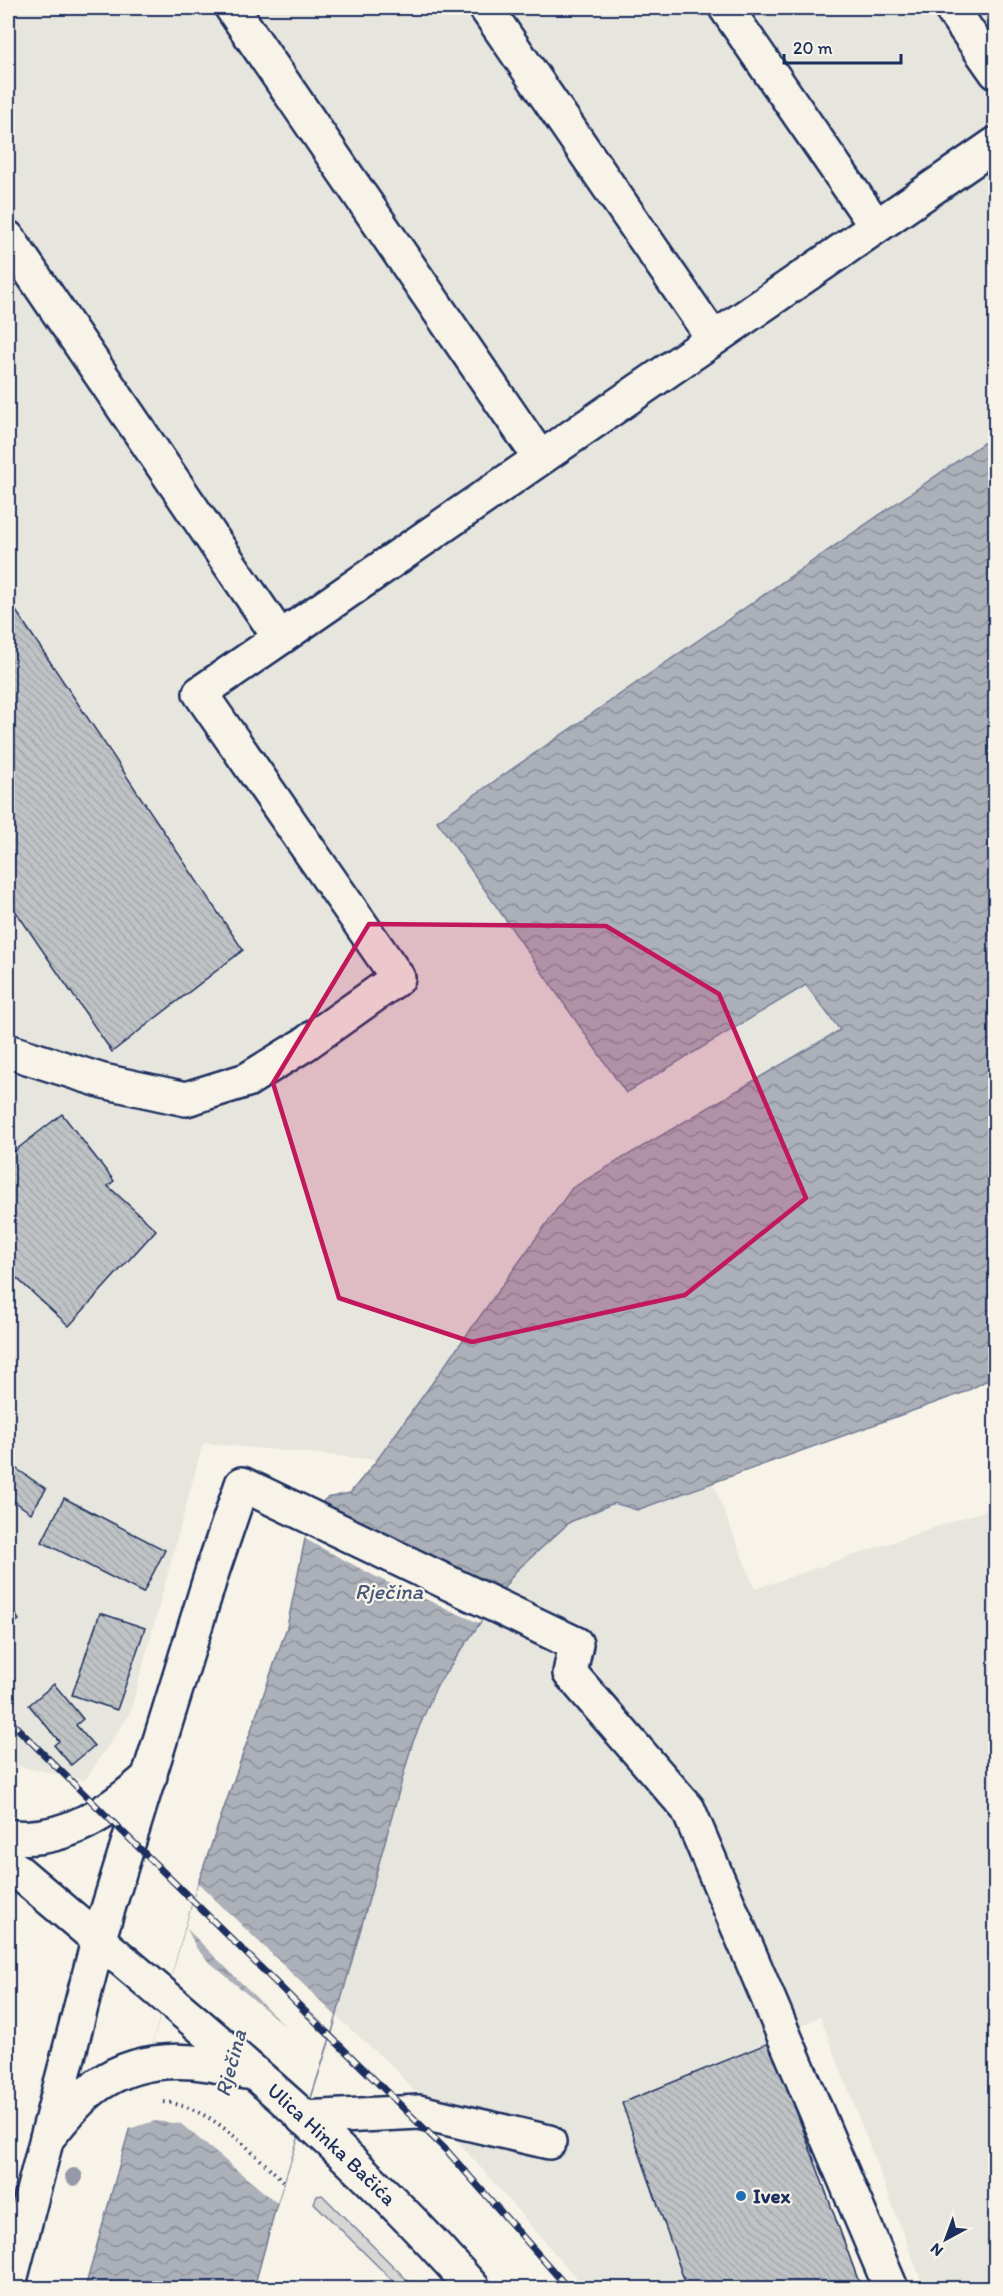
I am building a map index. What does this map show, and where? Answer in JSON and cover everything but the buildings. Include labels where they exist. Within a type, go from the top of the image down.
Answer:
[{"type":"main road","points":[[232,8],[540,458]]},
{"type":"main road","points":[[486,8],[713,338]]},
{"type":"main road","points":[[726,8],[876,226]]},
{"type":"main road","points":[[951,8],[996,72]]},
{"type":"main road","points":[[8,1051],[103,1081],[186,1099],[247,1080],[305,1044],[398,978],[200,693],[996,144]]},
{"type":"main road","points":[[8,238],[280,638]]},
{"type":"main road","points":[[8,2289],[98,1941],[213,1569],[242,1484],[576,1644],[570,1673],[688,1809],[891,2289]]},
{"type":"main road","points":[[8,1836],[43,1834],[88,1822],[128,1796],[150,1776]]},
{"type":"main road","name":"Ulica Hinka Bačića","points":[[8,1863],[303,2118],[387,2196],[473,2289]]},
{"type":"main road","points":[[47,2138],[82,2098],[100,2084],[146,2065],[211,2062],[253,2074]]},
{"type":"main road","points":[[303,2118],[419,2112],[549,2142]]},
{"type":"path","points":[[157,2101],[182,2104],[206,2114],[285,2182]]},
{"type":"highlighted area","points":[[369,924],[606,926],[719,994],[806,1198],[685,1295],[472,1342],[339,1298],[273,1083]]},
{"type":"shaded area","points":[[8,8],[995,8],[995,435],[437,821],[626,1093],[806,984],[841,1030],[572,1188],[377,1460],[203,1443],[130,1713],[85,1780],[8,1764]]},
{"type":"shaded area","points":[[713,1483],[755,1589],[995,1507],[995,2288],[924,2288],[820,2016],[771,2042],[622,2103],[687,2288],[585,2288],[395,2069],[336,2016],[412,1744],[436,1687],[499,1594],[515,1572],[570,1522],[614,1503],[637,1509]]},
{"type":"shaded area","points":[[322,2195],[415,2288],[400,2288],[314,2203],[317,2196]]},
{"type":"water","name":"Rječina","points":[[995,435],[995,1376],[965,1392],[637,1510],[614,1503],[570,1522],[515,1572],[436,1687],[412,1744],[331,2036],[277,2203],[254,2288],[85,2288],[198,1883],[287,1627],[305,1539],[318,1506],[327,1498],[350,1493],[377,1460],[572,1188],[840,1030],[806,985],[626,1093],[437,821]]},
{"type":"pier","points":[[312,1518],[499,1594],[479,1623],[380,1579],[305,1539]]},
{"type":"pier","points":[[198,1883],[336,2016],[277,2203],[181,2124],[155,2121],[128,2129]],"holes":[[[187,1929],[286,2027],[207,1960],[197,1949]]]},
{"type":"railway","points":[[8,1719],[448,2152],[568,2288]]},
{"type":"place","name":"Ivex","points":[[741,2196]]}]
